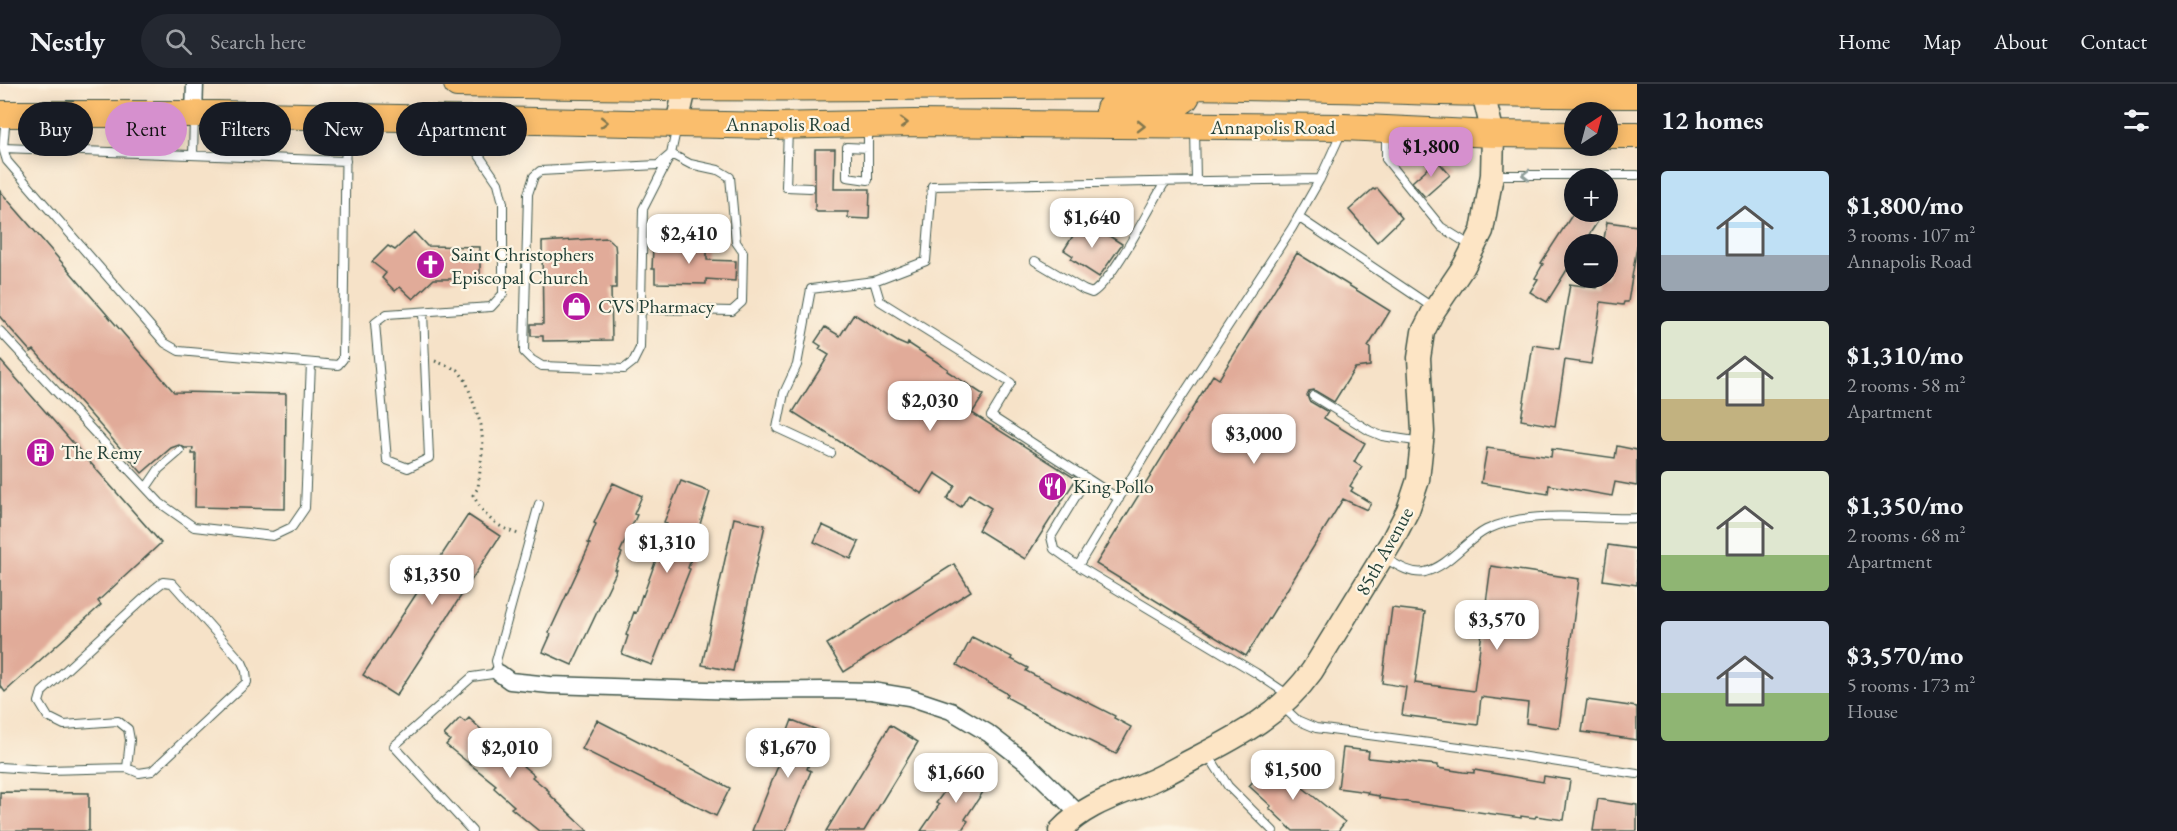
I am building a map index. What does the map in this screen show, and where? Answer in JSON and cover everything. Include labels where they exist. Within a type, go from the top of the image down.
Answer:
[{"type":"main road","name":"Annapolis Road","points":[[457,84],[1191,85],[1513,89],[1591,95],[1637,95]]},
{"type":"main road","points":[[1564,84],[1591,95]]},
{"type":"main road","points":[[955,124],[1000,112],[1158,108],[1176,104],[1186,98],[1191,85]]},
{"type":"main road","points":[[1493,134],[1519,110],[1637,111]]},
{"type":"main road","name":"Annapolis Road","points":[[3,114],[303,115]]},
{"type":"main road","name":"Annapolis Road","points":[[527,120],[788,125],[868,136],[955,124],[1343,128],[1564,135]]},
{"type":"main road","points":[[1618,135],[1637,135]]},
{"type":"street","points":[[194,114],[195,84]]},
{"type":"street","points":[[677,86],[677,124]]},
{"type":"street","name":"85th Avenue","points":[[1060,831],[1079,814],[1098,802],[1149,782],[1250,730],[1286,701],[1312,671],[1382,557],[1407,510],[1418,480],[1422,442],[1420,347],[1423,332],[1435,309],[1464,266],[1482,231],[1492,175],[1493,134],[1484,89]]},
{"type":"street","name":"85th Avenue","points":[[1493,134],[1513,89]]},
{"type":"street","points":[[499,674],[510,681],[550,685],[738,691],[872,691],[909,697],[951,711],[988,733],[1028,764],[1079,814]]},
{"type":"lane","points":[[3,114],[3,148],[7,160],[165,343],[179,351],[338,365],[343,359],[346,156]]},
{"type":"lane","points":[[193,155],[194,114]]},
{"type":"lane","points":[[671,154],[658,165],[540,171],[534,176],[528,194],[524,352],[532,360],[542,366],[624,369],[633,362],[640,348],[643,209],[671,154],[677,124]]},
{"type":"lane","points":[[788,125],[786,187],[810,188]]},
{"type":"lane","points":[[1196,126],[1196,181]]},
{"type":"lane","points":[[1078,566],[1164,424],[1298,216],[1320,179],[1343,128]]},
{"type":"lane","points":[[1386,129],[1386,159],[1441,227],[1474,247]]},
{"type":"lane","points":[[868,136],[868,180],[847,177],[846,147],[868,136]]},
{"type":"lane","points":[[3,148],[346,161]]},
{"type":"lane","points":[[641,309],[732,311],[742,302],[743,252],[736,242],[730,177],[718,170],[690,164],[671,154]]},
{"type":"lane","points":[[423,312],[429,458],[408,468],[387,460],[375,323],[387,314],[491,307],[503,294],[503,203],[498,183],[479,156]]},
{"type":"lane","points":[[1492,175],[1637,175]]},
{"type":"lane","points":[[831,453],[777,428],[784,393],[797,364],[811,288],[874,280],[926,261],[932,186],[1320,179]]},
{"type":"lane","points":[[1035,261],[1092,293],[1100,288],[1111,272],[1165,182]]},
{"type":"lane","points":[[1298,216],[1435,309]]},
{"type":"lane","points":[[874,280],[880,301],[1011,383],[991,416],[1119,499]]},
{"type":"lane","points":[[0,332],[160,503],[194,527],[273,536],[292,527],[304,508],[311,363]]},
{"type":"lane","points":[[1313,396],[1370,431],[1382,436],[1422,442]]},
{"type":"lane","points":[[146,488],[159,469],[180,451]]},
{"type":"lane","points":[[1087,478],[1051,537],[1054,549],[1078,566],[1256,673],[1286,701],[1297,720],[1316,728],[1637,774]]},
{"type":"lane","points":[[472,831],[394,746],[472,677],[499,674],[496,661],[539,504]]},
{"type":"lane","points":[[1382,557],[1406,570],[1424,572],[1442,564],[1485,531],[1503,524],[1524,519],[1563,517],[1637,518]]},
{"type":"lane","points":[[0,768],[47,770],[127,768],[139,773],[152,771],[247,682],[242,662],[172,583],[163,582],[154,589],[42,692],[39,702],[48,717],[64,725],[118,721],[128,729],[130,740],[127,768]]},
{"type":"lane","points":[[1207,753],[1228,786],[1273,831]]},
{"type":"path","points":[[425,358],[458,370],[466,381],[481,425],[483,446],[478,488],[473,495],[483,513],[504,529],[530,538]]},
{"type":"building","points":[[815,149],[835,149],[834,189],[870,189],[869,219],[848,218],[848,212],[817,212],[815,210]]},
{"type":"building","points":[[1437,160],[1450,175],[1425,197],[1412,182]]},
{"type":"building","points":[[1377,188],[1402,218],[1377,242],[1349,210]]},
{"type":"building","points":[[0,191],[174,392],[286,394],[285,509],[195,507],[196,454],[192,454],[193,448],[179,445],[171,448],[142,473],[34,350],[31,352],[0,317]]},
{"type":"building","points":[[1568,222],[1597,222],[1590,234],[1564,234],[1564,275],[1547,302],[1530,292],[1538,279],[1535,278],[1543,264],[1541,263]]},
{"type":"building","points":[[1607,222],[1637,226],[1637,246],[1628,302],[1624,302],[1623,305],[1601,302],[1591,364],[1565,360],[1555,426],[1521,420],[1533,345],[1559,349],[1569,288],[1618,288],[1618,234],[1605,234]]},
{"type":"building","points":[[1081,223],[1090,228],[1092,225],[1122,244],[1099,277],[1071,259],[1073,256],[1064,250]]},
{"type":"building","name":"Saint Christophers Episcopal Church","points":[[414,232],[427,246],[480,247],[480,276],[434,279],[413,299],[400,287],[395,291],[382,278],[386,273],[372,262],[388,246],[395,250]]},
{"type":"building","name":"CVS Pharmacy","points":[[607,238],[615,245],[616,254],[616,288],[611,288],[612,340],[543,341],[543,336],[531,336],[531,324],[543,324],[542,242]]},
{"type":"building","points":[[686,239],[693,240],[707,249],[707,260],[736,261],[735,281],[706,279],[706,284],[655,283],[655,269],[652,269],[653,248],[676,247],[676,242]]},
{"type":"building","points":[[1297,253],[1390,311],[1368,347],[1370,348],[1370,366],[1355,368],[1334,402],[1314,390],[1309,391],[1307,395],[1309,401],[1328,412],[1324,418],[1365,443],[1354,462],[1362,467],[1350,486],[1353,488],[1351,491],[1371,503],[1367,510],[1343,499],[1246,656],[1096,564],[1213,375],[1219,379]]},
{"type":"building","points":[[854,314],[898,342],[907,346],[908,343],[984,395],[972,413],[1076,479],[1025,559],[978,530],[991,508],[969,494],[961,507],[947,499],[955,486],[935,473],[922,494],[793,412],[829,355],[819,349],[821,346],[815,342],[825,327],[840,336]]},
{"type":"building","name":"The Remy","points":[[0,360],[161,543],[98,601],[101,605],[5,692],[0,685]]},
{"type":"building","points":[[1617,446],[1637,450],[1637,486],[1615,482],[1612,496],[1549,485],[1548,494],[1481,483],[1487,448],[1551,457],[1552,449],[1615,458]]},
{"type":"building","points":[[681,481],[710,492],[692,550],[694,551],[688,568],[690,569],[652,665],[622,654],[634,612],[636,613],[643,596],[662,543],[660,542],[667,523],[664,522]]},
{"type":"building","points":[[613,483],[642,496],[634,514],[637,515],[620,552],[622,553],[615,570],[617,570],[572,665],[543,652],[551,634],[549,633],[590,544],[588,543],[596,524],[594,523]]},
{"type":"building","points":[[468,515],[500,536],[396,696],[363,675]]},
{"type":"building","points":[[734,518],[765,525],[733,671],[702,665]]},
{"type":"building","points":[[822,525],[859,542],[851,559],[814,542]]},
{"type":"building","points":[[1608,545],[1637,549],[1637,585],[1603,580]]},
{"type":"building","points":[[954,564],[971,591],[844,672],[827,644]]},
{"type":"building","points":[[1491,566],[1579,579],[1559,728],[1526,723],[1528,703],[1481,697],[1478,725],[1402,715],[1406,687],[1382,683],[1392,608],[1425,612],[1415,683],[1474,691]]},
{"type":"building","points":[[972,637],[1012,657],[1011,659],[1028,668],[1026,671],[1115,716],[1114,718],[1131,727],[1116,754],[1022,708],[1023,706],[1006,697],[1008,694],[957,665]]},
{"type":"building","points":[[1587,700],[1637,707],[1637,740],[1582,732]]},
{"type":"building","points":[[460,718],[465,722],[469,718],[516,762],[534,775],[532,777],[588,831],[539,831],[511,808],[514,806],[494,788],[496,785],[446,745],[450,740],[444,735]]},
{"type":"building","points":[[597,720],[730,788],[716,816],[582,749]]},
{"type":"building","points":[[792,720],[822,732],[807,769],[811,771],[786,831],[752,831],[780,761],[777,760]]},
{"type":"building","points":[[890,725],[918,742],[864,831],[826,831]]},
{"type":"building","points":[[1343,748],[1369,751],[1368,758],[1438,765],[1438,768],[1463,772],[1474,773],[1474,770],[1543,782],[1544,776],[1570,780],[1564,820],[1536,816],[1535,818],[1521,816],[1521,818],[1379,798],[1379,796],[1367,794],[1368,792],[1338,788]]},
{"type":"building","points":[[1276,756],[1295,773],[1291,778],[1345,822],[1338,831],[1293,831],[1249,786]]},
{"type":"building","points":[[961,768],[987,786],[965,819],[968,821],[961,831],[921,831],[939,805],[936,803]]},
{"type":"building","points":[[0,792],[89,793],[89,831],[0,831]]},
{"type":"building","points":[[1598,799],[1637,805],[1637,831],[1593,831]]},
{"type":"place","name":"Saint Christophers Episcopal Church","points":[[430,265]]},
{"type":"place","name":"CVS Pharmacy","points":[[577,306]]},
{"type":"place","name":"The Remy","points":[[40,452]]},
{"type":"place","name":"King Pollo","points":[[1052,486]]}]
